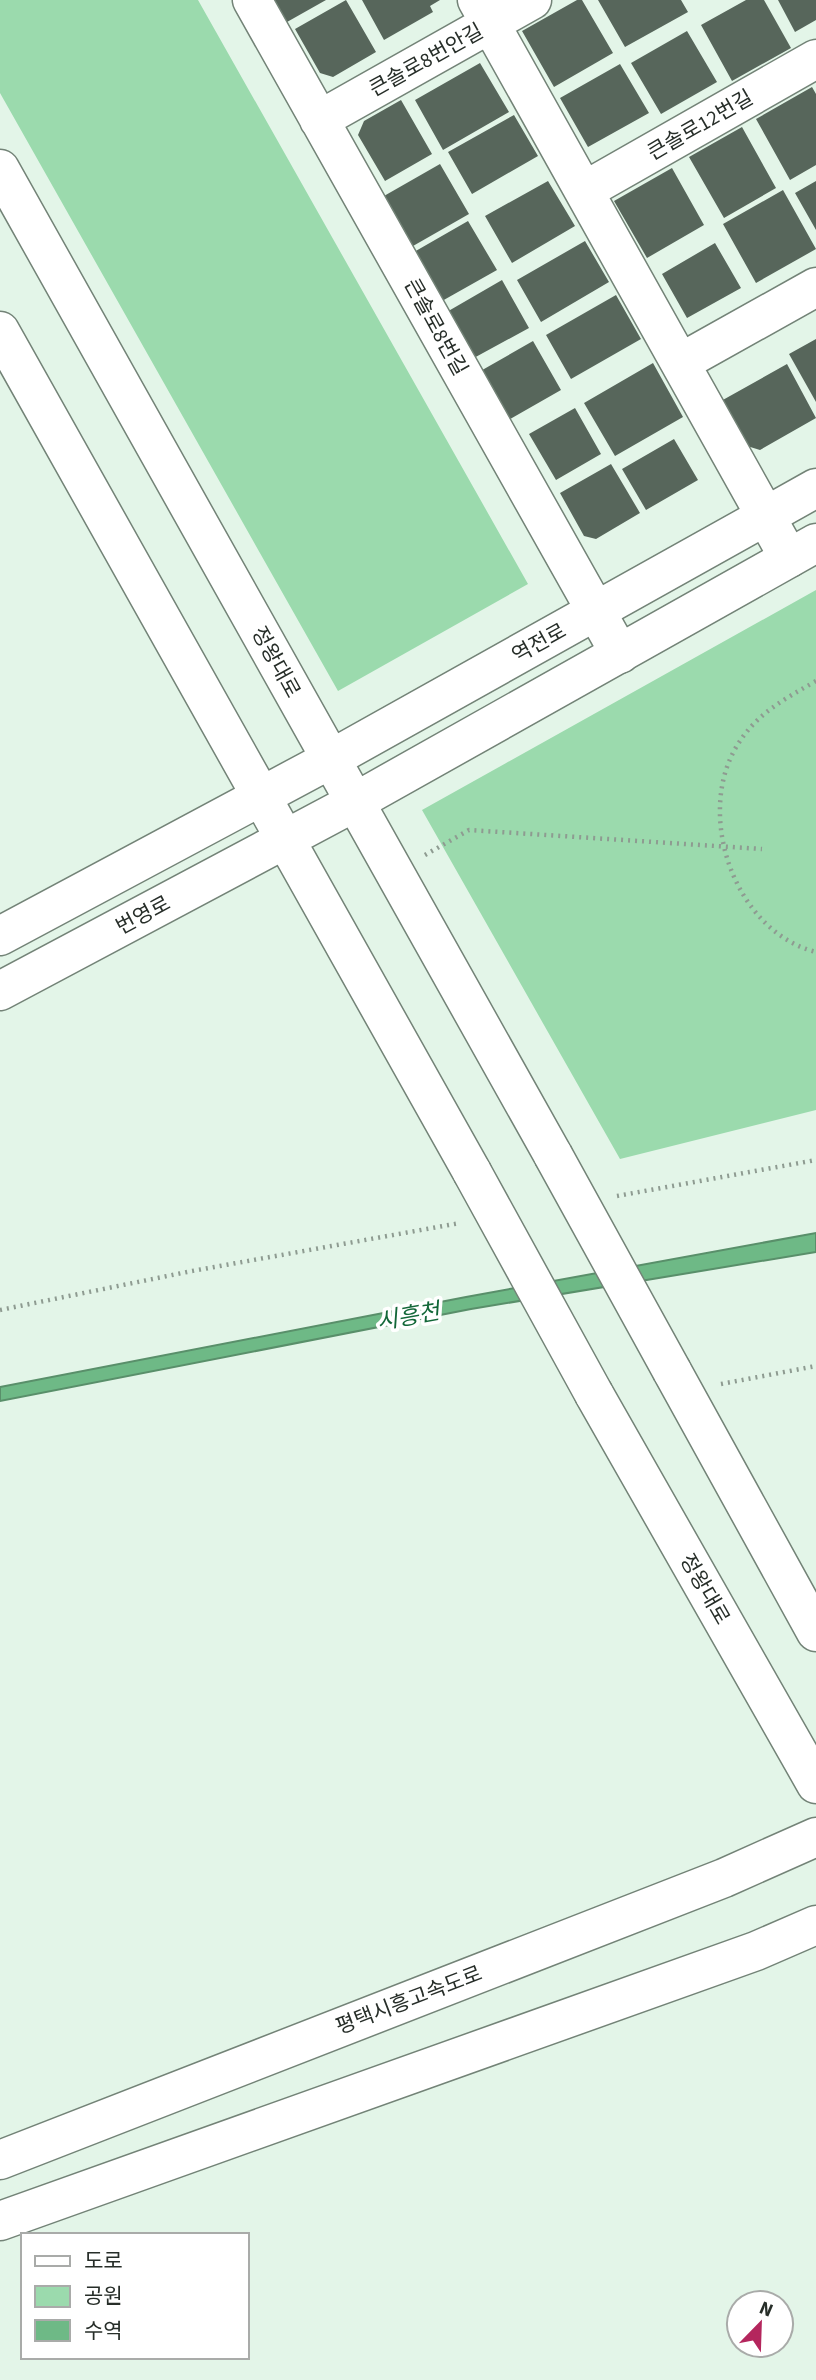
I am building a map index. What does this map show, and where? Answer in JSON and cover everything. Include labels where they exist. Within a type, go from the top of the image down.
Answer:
[{"type":"main road","name":"큰솔로8번길","points":[[252,0],[620,654]]},
{"type":"main road","name":"큰솔로8번안길","points":[[319,120],[484,12],[532,0]]},
{"type":"main road","points":[[0,331],[285,839],[803,551],[766,516],[484,12]]},
{"type":"main road","name":"큰솔로12번길","points":[[584,191],[816,60]]},
{"type":"main road","name":"정왕대로","points":[[0,169],[677,1381]]},
{"type":"main road","points":[[680,363],[816,287]]},
{"type":"main road","name":"역전로","points":[[260,794],[331,759],[816,488]]},
{"type":"main road","points":[[0,936],[260,794]]},
{"type":"main road","name":"정왕대로","points":[[285,839],[594,1394],[816,1784]]},
{"type":"main road","name":"번영로","points":[[0,991],[285,839]]},
{"type":"main road","points":[[677,1381],[816,1632]]},
{"type":"main road","name":"평택시흥고속도로","points":[[0,2160],[724,1878],[816,1837]]},
{"type":"main road","points":[[0,2221],[756,1951],[816,1925]]},
{"type":"path","points":[[816,681],[764,710],[734,750],[720,797],[722,846],[738,890],[768,925],[807,950],[816,952]]},
{"type":"path","points":[[394,872],[469,830],[762,849]]},
{"type":"path","points":[[614,1196],[816,1160]]},
{"type":"path","points":[[0,1310],[192,1271],[465,1223]]},
{"type":"path","points":[[677,1381],[816,1366]]},
{"type":"green space","points":[[0,0],[198,0],[528,584],[338,691],[0,93]]},
{"type":"green space","points":[[816,590],[816,1110],[620,1159],[422,810]]},
{"type":"water","name":"시흥천","points":[[816,1233],[816,1252],[471,1309],[0,1401],[0,1387]]},
{"type":"building","points":[[274,0],[326,0],[287,22]]},
{"type":"building","points":[[346,0],[376,52],[333,77],[320,73],[295,29]]},
{"type":"building","points":[[362,0],[440,0],[430,6],[433,12],[384,40]]},
{"type":"building","points":[[577,0],[582,0],[613,53],[554,87],[522,31]]},
{"type":"building","points":[[598,0],[681,0],[688,12],[625,47]]},
{"type":"building","points":[[746,0],[764,0],[791,48],[732,81],[701,25]]},
{"type":"building","points":[[778,0],[816,0],[816,20],[795,32]]},
{"type":"building","points":[[687,31],[717,82],[661,114],[631,63]]},
{"type":"building","points":[[480,63],[509,112],[443,150],[415,100]]},
{"type":"building","points":[[620,64],[649,113],[588,147],[560,98]]},
{"type":"building","points":[[812,87],[816,94],[816,165],[790,180],[756,119]]},
{"type":"building","points":[[401,100],[432,154],[385,181],[358,135],[364,121]]},
{"type":"building","points":[[514,115],[538,156],[472,194],[448,152]]},
{"type":"building","points":[[742,127],[776,188],[724,218],[689,157]]},
{"type":"building","points":[[440,164],[469,214],[413,246],[384,196]]},
{"type":"building","points":[[672,168],[704,225],[647,258],[614,201]]},
{"type":"building","points":[[548,181],[575,226],[512,263],[485,216]]},
{"type":"building","points":[[816,181],[816,230],[795,193]]},
{"type":"building","points":[[783,190],[816,249],[756,283],[723,224]]},
{"type":"building","points":[[468,221],[497,270],[442,301],[414,252]]},
{"type":"building","points":[[585,241],[609,282],[541,322],[517,280]]},
{"type":"building","points":[[715,243],[741,288],[687,318],[662,274]]},
{"type":"building","points":[[502,280],[529,328],[472,359],[445,313]]},
{"type":"building","points":[[616,295],[641,339],[571,379],[546,335]]},
{"type":"building","points":[[816,339],[816,402],[789,354]]},
{"type":"building","points":[[533,341],[561,390],[505,422],[477,373]]},
{"type":"building","points":[[653,363],[683,417],[615,456],[584,403]]},
{"type":"building","points":[[787,364],[816,418],[760,450],[747,446],[721,401]]},
{"type":"building","points":[[575,408],[601,454],[556,480],[529,434]]},
{"type":"building","points":[[674,439],[698,480],[646,510],[622,469]]},
{"type":"building","points":[[611,464],[640,513],[596,539],[584,536],[560,493]]}]
